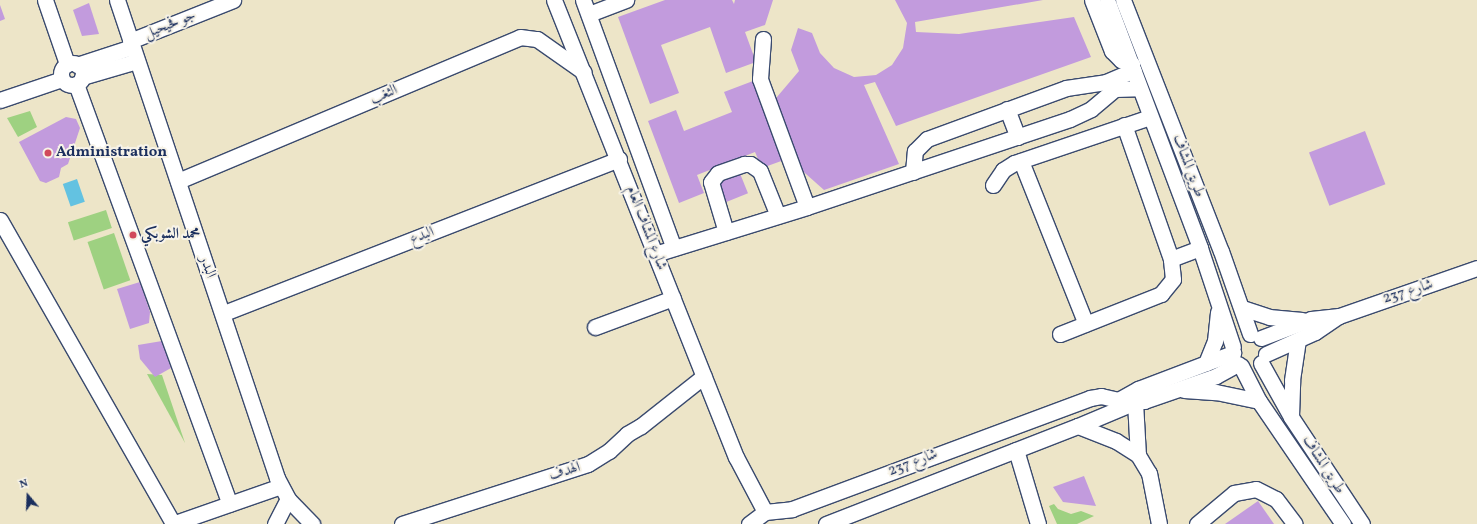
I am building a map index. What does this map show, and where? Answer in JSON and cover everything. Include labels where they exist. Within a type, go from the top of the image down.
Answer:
[{"type":"street","points":[[45,0],[230,504]]},
{"type":"street","name":"البدر","points":[[116,0],[284,492],[312,524]]},
{"type":"street","name":"جو فحيحيل","points":[[0,100],[73,74],[133,50],[233,0]]},
{"type":"street","name":"شارع المشاف العام","points":[[554,0],[619,159],[655,254],[736,457],[765,512]]},
{"type":"street","points":[[583,0],[674,248]]},
{"type":"street","points":[[589,14],[626,0]]},
{"type":"street","points":[[913,172],[915,152],[927,139],[1066,88],[1110,81],[1133,67],[1121,60],[1112,51],[1092,0]]},
{"type":"street","name":"طريق المشاف","points":[[1107,0],[1200,248],[1236,357],[1258,401],[1335,517],[1343,524]]},
{"type":"street","name":"طريق المشاف","points":[[1123,0],[1242,308],[1255,336]]},
{"type":"street","name":"الثغب","points":[[178,181],[520,37],[537,39],[584,72]]},
{"type":"street","points":[[763,39],[760,79],[807,207]]},
{"type":"street","points":[[655,254],[807,207],[1018,137],[1082,114],[1115,89],[1139,88]]},
{"type":"street","points":[[1007,110],[1018,137]]},
{"type":"street","points":[[993,185],[1004,170],[1021,161],[1150,117]]},
{"type":"street","points":[[1060,334],[1167,290],[1173,279],[1172,259],[1124,125]]},
{"type":"street","name":"البدع","points":[[224,313],[619,159]]},
{"type":"street","points":[[1021,161],[1086,324]]},
{"type":"street","points":[[726,232],[711,182],[718,173],[744,164],[750,164],[760,171],[778,216]]},
{"type":"street","points":[[0,220],[172,524],[261,492],[284,492],[275,524]]},
{"type":"street","points":[[1172,259],[1200,248]]},
{"type":"street","name":"شارع 237","points":[[1255,336],[1311,319],[1338,316],[1477,268]]},
{"type":"street","points":[[595,327],[673,298]]},
{"type":"street","points":[[1206,363],[1217,329],[1218,305]]},
{"type":"street","points":[[1242,308],[1269,317],[1311,319]]},
{"type":"street","name":"شارع 237","points":[[1264,359],[1315,332],[1338,316]]},
{"type":"street","points":[[1120,399],[1128,393],[1206,363],[1236,357],[1250,368],[1264,359],[1266,346],[1255,336],[1239,338],[1236,357]]},
{"type":"street","points":[[1291,417],[1292,380],[1298,340]]},
{"type":"street","name":"شارع 237","points":[[765,512],[792,509],[1090,398],[1101,396],[1135,402],[1173,391],[1216,376],[1236,357]]},
{"type":"street","name":"طريق المشاف","points":[[1264,359],[1291,417],[1362,524]]},
{"type":"street","name":"الهدف","points":[[402,524],[592,462],[704,376]]},
{"type":"street","points":[[1173,391],[1216,392],[1258,401]]},
{"type":"street","points":[[826,524],[1010,453],[1135,402],[1138,455]]},
{"type":"street","points":[[1078,426],[1116,441],[1138,455],[1149,473],[1159,524]]},
{"type":"street","points":[[1010,453],[1033,523]]},
{"type":"street","points":[[1197,524],[1234,493],[1256,489],[1276,498],[1295,524]]},
{"type":"street","points":[[752,523],[765,512]]},
{"type":"green space","points":[[30,111],[37,127],[18,137],[7,118]]},
{"type":"green space","points":[[106,210],[112,228],[74,240],[68,222]]},
{"type":"green space","points":[[114,233],[130,280],[104,289],[88,242]]},
{"type":"green space","points":[[147,374],[162,375],[185,443]]},
{"type":"green space","points":[[1054,504],[1058,509],[1071,514],[1081,511],[1094,516],[1077,524],[1057,524],[1049,506]]},
{"type":"water","points":[[77,179],[85,202],[71,207],[63,184]]},
{"type":"building","points":[[665,0],[732,0],[734,4],[735,0],[773,0],[765,25],[745,32],[756,62],[726,73],[710,27],[661,45],[679,93],[650,104],[618,17]]},
{"type":"building","points":[[895,0],[1043,0],[915,22],[916,32],[959,34],[1074,17],[1091,57],[896,126],[875,82],[864,85],[899,164],[824,190],[797,166],[771,104],[799,71],[791,50],[798,28],[812,33],[820,53],[834,68],[854,77],[876,75],[892,65],[903,48],[907,23]]},
{"type":"building","points":[[89,3],[99,34],[82,36],[73,10]]},
{"type":"building","points":[[0,5],[5,19],[0,21]]},
{"type":"building","points":[[753,81],[784,160],[762,168],[755,152],[697,175],[704,193],[679,203],[648,121],[676,110],[684,131],[732,112],[724,92]]},
{"type":"building","name":"Administration","points":[[66,117],[76,119],[80,128],[68,164],[61,168],[59,177],[46,183],[40,181],[19,142]]},
{"type":"building","points":[[1365,131],[1385,184],[1329,206],[1309,153]]},
{"type":"building","points":[[739,171],[748,193],[724,203],[715,181]]},
{"type":"building","points":[[140,282],[150,312],[149,323],[130,329],[117,289]]},
{"type":"building","points":[[162,341],[171,368],[155,377],[140,359],[138,345]]},
{"type":"building","points":[[1084,476],[1096,506],[1063,502],[1053,487]]},
{"type":"building","points":[[1258,501],[1274,524],[1225,524]]},
{"type":"place","name":"Administration","points":[[48,153]]},
{"type":"place","name":"محمد الشوبكي","points":[[133,235]]}]
